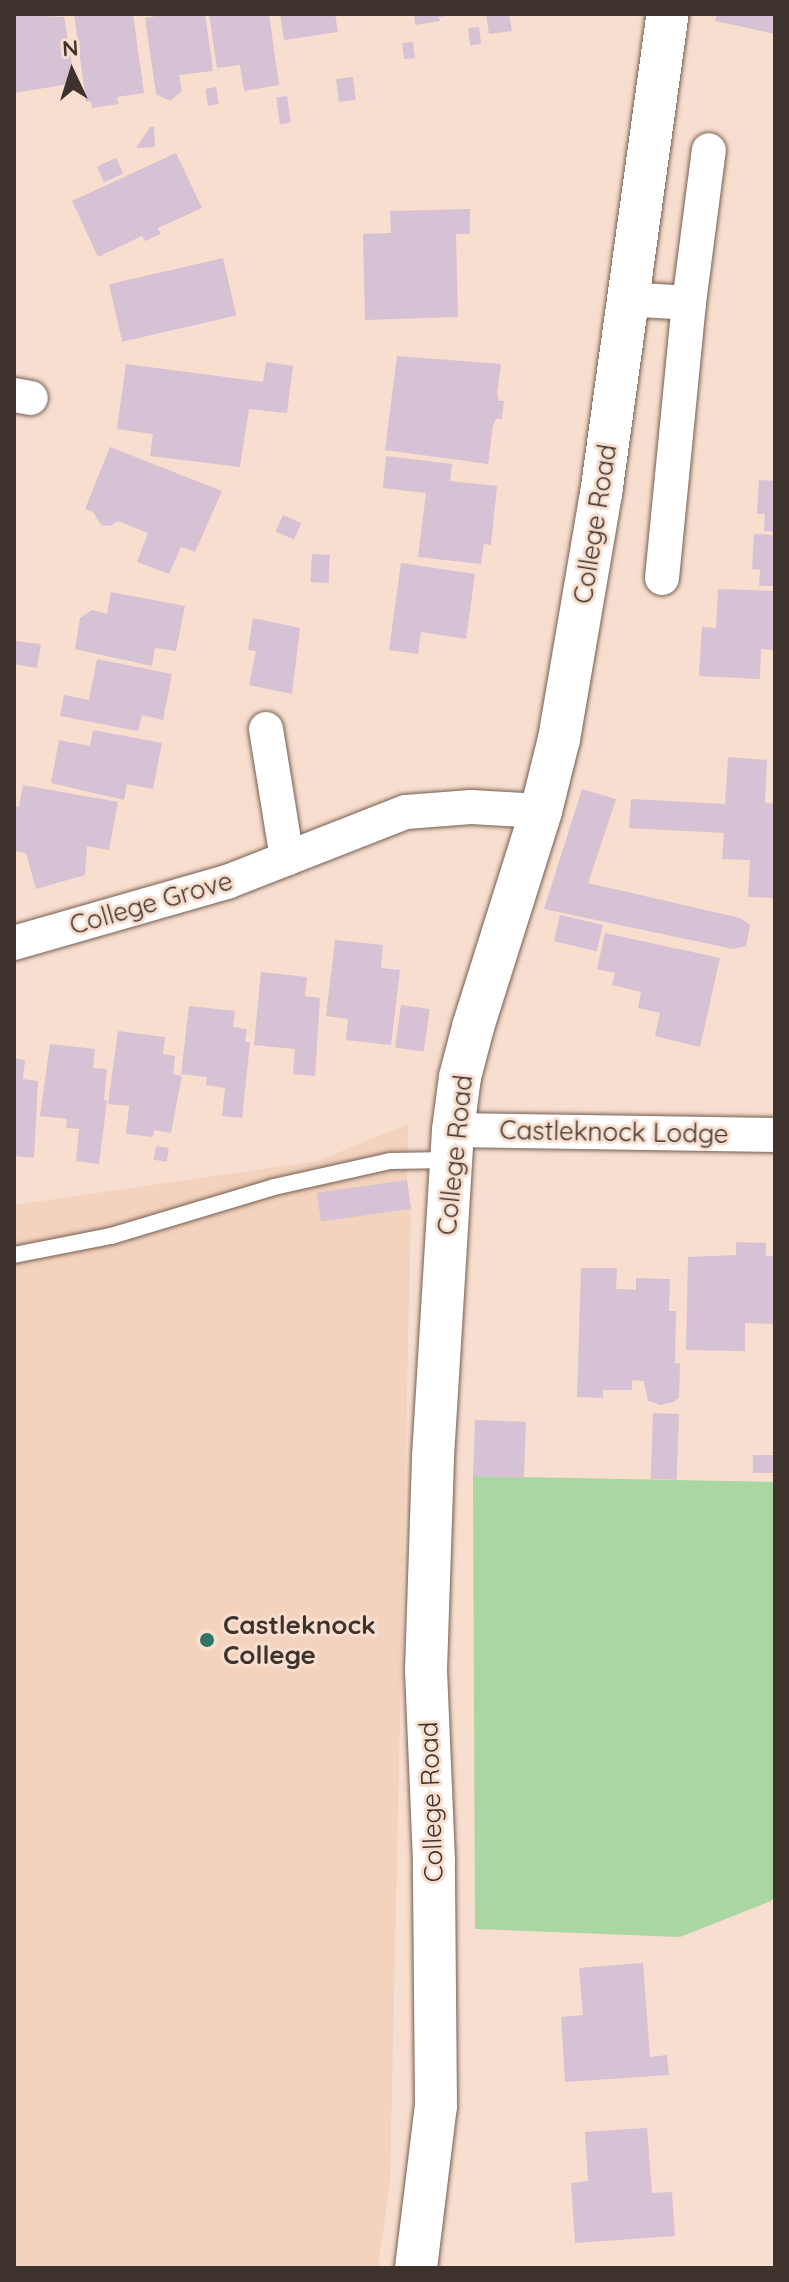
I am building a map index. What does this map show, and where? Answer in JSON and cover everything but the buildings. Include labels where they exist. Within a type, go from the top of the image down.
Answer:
[{"type":"street","name":"College Road","points":[[416,2268],[436,2106],[434,1861],[426,1670],[433,1457],[452,1145],[460,1077],[541,811],[576,647],[601,494],[668,14]]},
{"type":"street","points":[[662,578],[689,303],[709,150]]},
{"type":"street","points":[[626,299],[689,303]]},
{"type":"street","points":[[266,729],[287,858]]},
{"type":"street","name":"College Grove","points":[[14,943],[227,882],[406,812],[471,807],[541,811]]},
{"type":"street","name":"Castleknock Lodge","points":[[452,1145],[775,1135]]},
{"type":"lane","points":[[14,1255],[111,1236],[274,1187],[452,1145]]},
{"type":"shaded area","name":"Castleknock College","points":[[408,1124],[407,1180],[411,1209],[390,2182],[378,2268],[14,2268],[14,1205],[318,1161]]},
{"type":"green space","points":[[473,1476],[775,1482],[775,1896],[771,1901],[680,1937],[475,1929]]},
{"type":"place","name":"Castleknock College","points":[[207,1640]]}]
